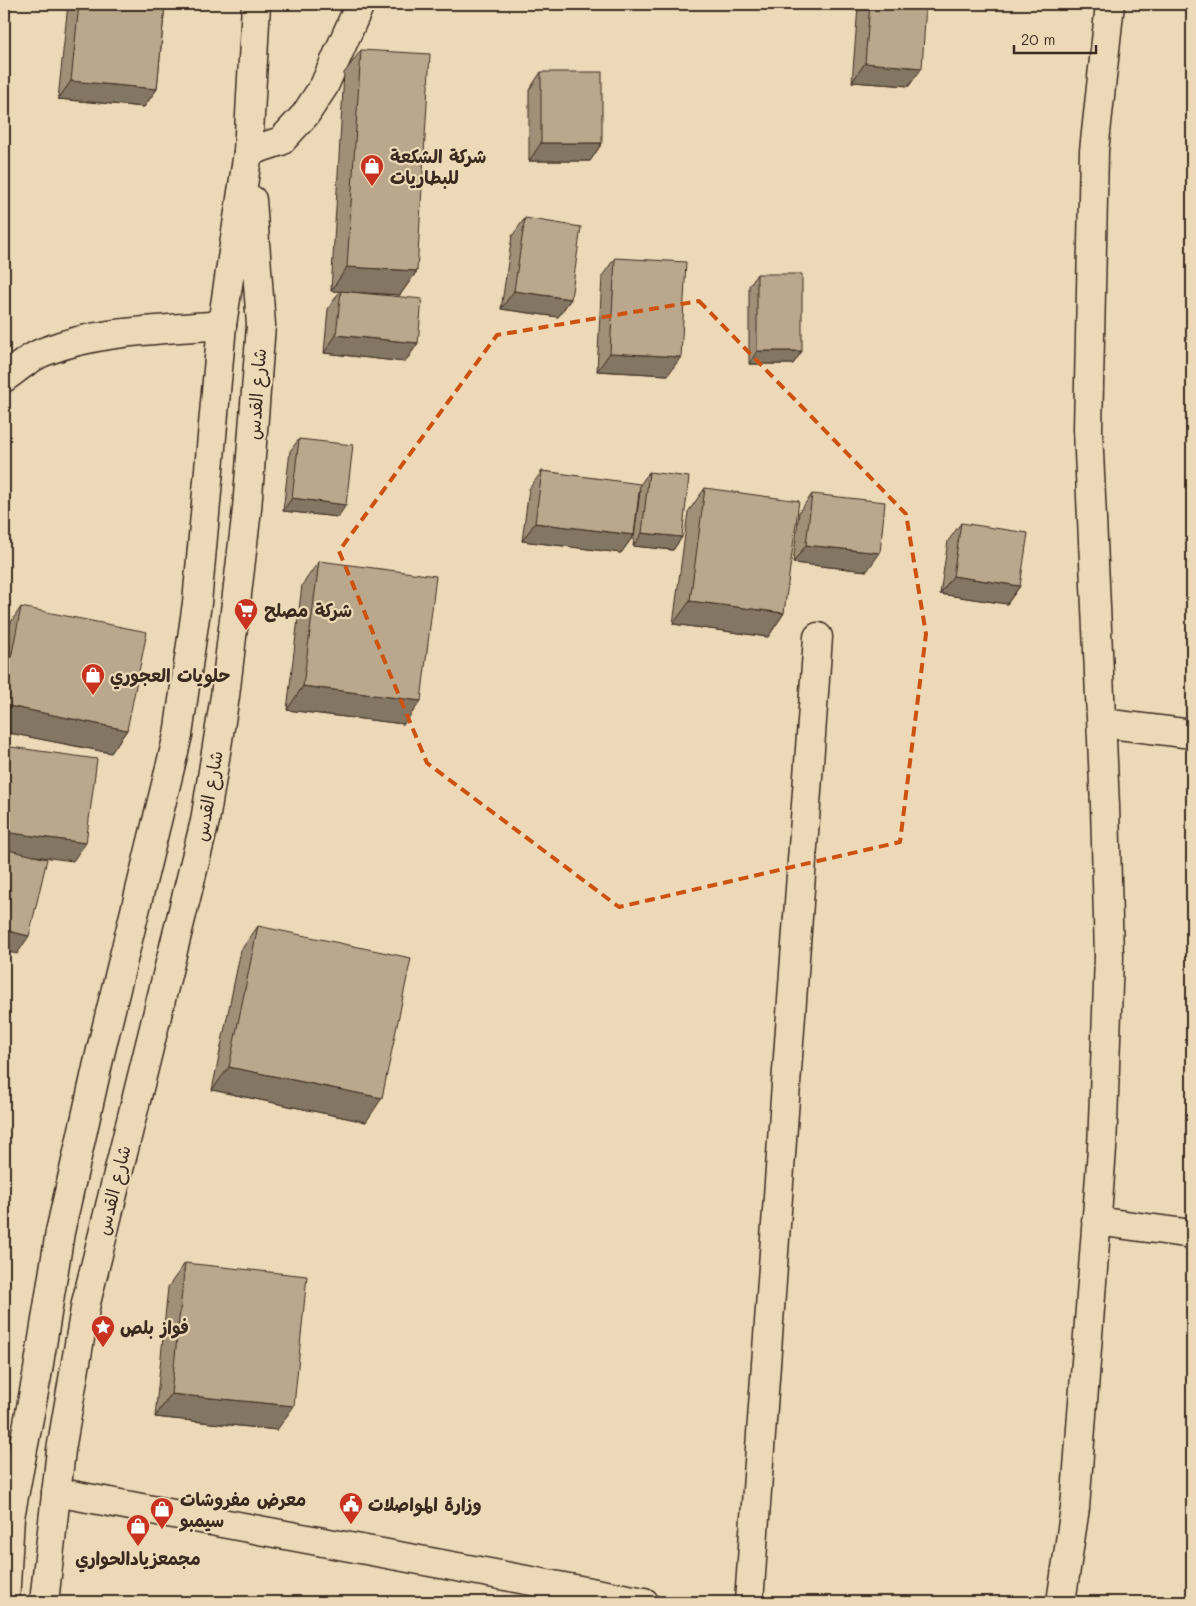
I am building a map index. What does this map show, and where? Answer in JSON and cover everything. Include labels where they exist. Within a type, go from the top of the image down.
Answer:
[{"type":"street","points":[[5,1602],[10,1517],[37,1376],[60,1232],[101,1050],[178,735],[197,604],[222,325],[248,152],[256,4]]},
{"type":"street","points":[[248,152],[281,142],[305,115],[324,86],[360,4]]},
{"type":"street","points":[[1061,1602],[1075,1508],[1102,1149],[1109,958],[1102,722],[1088,430],[1094,151],[1110,4]]},
{"type":"street","name":"شارع القدس","points":[[44,1602],[61,1450],[86,1303],[206,821],[225,696],[247,509],[261,325],[248,152]]},
{"type":"street","points":[[4,378],[44,351],[72,342],[116,335],[222,325]]},
{"type":"street","points":[[749,1602],[818,637]]},
{"type":"street","points":[[1102,722],[1192,734]]},
{"type":"street","points":[[1096,1221],[1192,1234]]},
{"type":"street","points":[[56,1492],[644,1602]]},
{"type":"highlighted area","points":[[699,301],[906,514],[926,634],[900,842],[619,907],[427,763],[339,551],[497,335]]},
{"type":"building","points":[[79,4],[165,4],[157,89],[71,81]]},
{"type":"building","points":[[870,4],[926,4],[922,68],[865,63]]},
{"type":"building","points":[[361,50],[430,54],[417,271],[347,267]]},
{"type":"building","points":[[541,72],[602,72],[602,143],[541,143]]},
{"type":"building","points":[[525,218],[581,227],[571,299],[514,291]]},
{"type":"building","points":[[615,258],[686,262],[681,357],[610,353]]},
{"type":"building","points":[[757,274],[802,274],[802,351],[757,351]]},
{"type":"building","points":[[341,291],[422,299],[418,343],[336,335]]},
{"type":"building","points":[[299,439],[353,445],[346,505],[292,498]]},
{"type":"building","points":[[542,471],[640,484],[634,535],[535,523]]},
{"type":"building","points":[[649,472],[689,477],[682,537],[642,533]]},
{"type":"building","points":[[705,488],[799,501],[784,613],[690,601]]},
{"type":"building","points":[[812,494],[885,502],[880,553],[806,545]]},
{"type":"building","points":[[961,523],[1028,533],[1020,586],[953,576]]},
{"type":"building","points":[[319,561],[436,576],[421,701],[303,686]]},
{"type":"building","points":[[21,607],[147,632],[127,730],[4,705],[4,694]]},
{"type":"building","points":[[4,746],[97,759],[86,843],[4,832]]},
{"type":"building","points":[[4,849],[47,859],[29,936],[4,930]]},
{"type":"building","points":[[258,926],[411,958],[382,1098],[229,1067]]},
{"type":"building","points":[[185,1263],[307,1276],[294,1406],[171,1394]]},
{"type":"place","name":"شركة الشكعة للبطاريات","points":[[372,187]]},
{"type":"place","name":"شركة مصلح","points":[[246,631]]},
{"type":"place","name":"حلويات العجوري","points":[[93,696]]},
{"type":"place","name":"فواز بلص","points":[[103,1348]]},
{"type":"place","name":"وزارة المواصلات","points":[[351,1525]]},
{"type":"place","name":"معرض مفروشات سيمبو","points":[[162,1530]]},
{"type":"place","name":"مجمعزيادالحواري","points":[[138,1547]]}]
